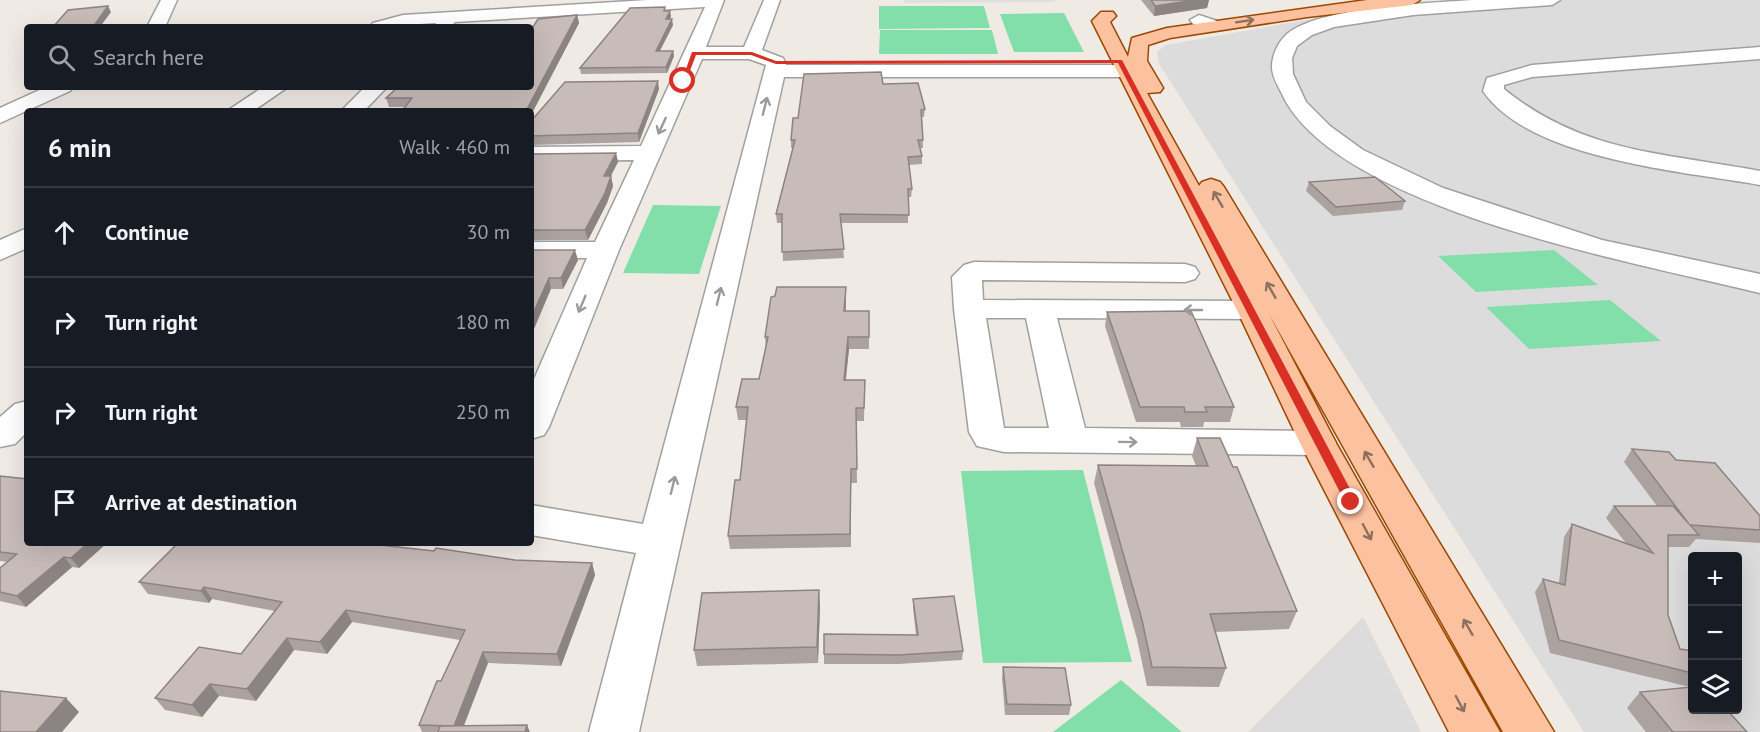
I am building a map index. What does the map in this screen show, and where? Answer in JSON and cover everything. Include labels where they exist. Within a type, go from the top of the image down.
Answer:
[{"type":"main road","points":[[1096,0],[1148,34],[1252,310],[1318,443],[1474,732]]},
{"type":"main road","points":[[1148,34],[1355,3],[1412,0]]},
{"type":"main road","points":[[1148,34],[1137,61],[1529,732]]},
{"type":"street","points":[[157,24],[169,0]]},
{"type":"street","points":[[390,24],[403,20],[446,22],[548,5],[716,0],[694,53],[671,81],[650,153],[605,250],[534,420]]},
{"type":"street","points":[[614,732],[768,93],[772,0]]},
{"type":"street","points":[[1552,0],[1400,11],[1321,25],[1296,35],[1284,49],[1282,69],[1287,91],[1307,120],[1321,133],[1385,172],[1436,194],[1608,251],[1729,274],[1760,284]]},
{"type":"street","points":[[694,53],[768,62],[1148,34]]},
{"type":"street","points":[[1760,53],[1532,72],[1504,77],[1494,82],[1492,91],[1520,115],[1578,143],[1630,157],[1760,178]]},
{"type":"street","points":[[0,116],[56,90]]},
{"type":"street","points":[[243,108],[273,90]]},
{"type":"street","points":[[355,108],[374,90]]},
{"type":"street","points":[[534,154],[650,153]]},
{"type":"street","points":[[0,252],[24,238]]},
{"type":"street","points":[[534,250],[605,250]]},
{"type":"street","points":[[1185,273],[974,271],[967,277],[969,309],[990,437],[996,440],[1318,443]]},
{"type":"street","points":[[969,309],[1252,310]]},
{"type":"street","points":[[1040,310],[1070,441]]},
{"type":"street","points":[[534,521],[659,542]]},
{"type":"shaded area","points":[[904,0],[1054,0],[1056,2],[904,3]]},
{"type":"shaded area","points":[[1502,0],[1760,0],[1760,732],[1584,732],[1159,64],[1157,52],[1166,45],[1316,18],[1443,3]]},
{"type":"shaded area","points":[[1363,617],[1421,732],[1248,732]]},
{"type":"green space","points":[[879,6],[984,6],[990,28],[879,29]]},
{"type":"green space","points":[[1064,13],[1084,52],[1014,52],[1000,14]]},
{"type":"green space","points":[[880,30],[992,30],[998,54],[879,54]]},
{"type":"green space","points":[[653,205],[721,206],[699,274],[623,273]]},
{"type":"green space","points":[[1554,250],[1598,285],[1476,292],[1438,256]]},
{"type":"green space","points":[[1610,300],[1661,341],[1529,349],[1486,307]]},
{"type":"green space","points":[[1083,470],[1132,662],[983,663],[961,471]]},
{"type":"green space","points":[[1121,680],[1182,732],[1053,732]]},
{"type":"building","points":[[1151,0],[1195,0],[1155,6]]},
{"type":"building","points":[[108,6],[95,24],[56,24],[68,10]]},
{"type":"building","points":[[665,7],[664,11],[670,11],[666,19],[672,19],[656,51],[673,51],[666,67],[580,68],[630,8]]},
{"type":"building","points":[[577,15],[528,108],[404,108],[412,98],[386,98],[395,90],[534,90],[534,25],[538,19]]},
{"type":"building","points":[[881,72],[883,84],[918,83],[925,109],[921,110],[923,140],[918,140],[922,156],[908,157],[912,189],[908,189],[909,215],[840,214],[844,249],[782,252],[782,214],[776,214],[795,140],[791,140],[793,118],[798,118],[804,74]]},
{"type":"building","points":[[658,81],[638,133],[534,136],[534,118],[565,82]]},
{"type":"building","points":[[616,153],[604,176],[611,176],[605,193],[585,230],[534,230],[534,154]]},
{"type":"building","points":[[1375,177],[1405,201],[1336,207],[1309,182]]},
{"type":"building","points":[[534,250],[575,250],[561,278],[549,278],[534,311]]},
{"type":"building","points":[[777,287],[846,287],[844,311],[869,311],[869,337],[848,337],[844,380],[865,380],[864,408],[856,408],[857,469],[851,469],[850,534],[728,536],[735,480],[740,480],[748,407],[736,407],[742,379],[759,379],[768,337],[765,337],[771,297],[775,296]]},
{"type":"building","points":[[1191,311],[1234,407],[1205,407],[1207,412],[1185,412],[1184,407],[1140,407],[1107,312]]},
{"type":"building","points":[[1197,438],[1220,438],[1233,467],[1237,467],[1297,611],[1210,614],[1226,668],[1152,667],[1142,620],[1098,465],[1208,466]]},
{"type":"building","points":[[1632,449],[1669,452],[1676,460],[1715,463],[1760,516],[1760,530],[1690,525],[1699,535],[1668,535],[1668,615],[1680,649],[1688,650],[1688,672],[1559,640],[1543,579],[1565,585],[1572,524],[1653,553],[1614,506],[1673,506],[1689,524]]},
{"type":"building","points":[[0,476],[24,479],[24,546],[85,546],[71,558],[64,557],[17,596],[0,592],[0,568],[17,554],[0,552]]},
{"type":"building","points":[[175,546],[389,546],[434,551],[436,548],[515,560],[592,563],[557,654],[483,652],[454,726],[419,725],[437,681],[441,681],[465,630],[346,610],[320,642],[287,638],[247,689],[210,684],[192,705],[155,698],[199,647],[241,654],[282,602],[204,587],[201,591],[139,582]]},
{"type":"building","points":[[819,590],[817,647],[694,650],[702,593]]},
{"type":"building","points":[[954,596],[963,651],[898,655],[824,654],[824,634],[918,635],[913,599]]},
{"type":"building","points":[[1003,667],[1065,668],[1071,705],[1007,704]]},
{"type":"building","points":[[1688,687],[1688,714],[1731,714],[1747,732],[1673,732],[1640,692]]},
{"type":"building","points":[[0,691],[66,698],[36,732],[0,732]]},
{"type":"building","points":[[527,725],[525,732],[438,732],[440,726]]},
{"type":"route","points":[[683,81],[694,53],[752,53],[776,62],[1120,61],[1252,310],[1318,443],[1351,502]]}]
